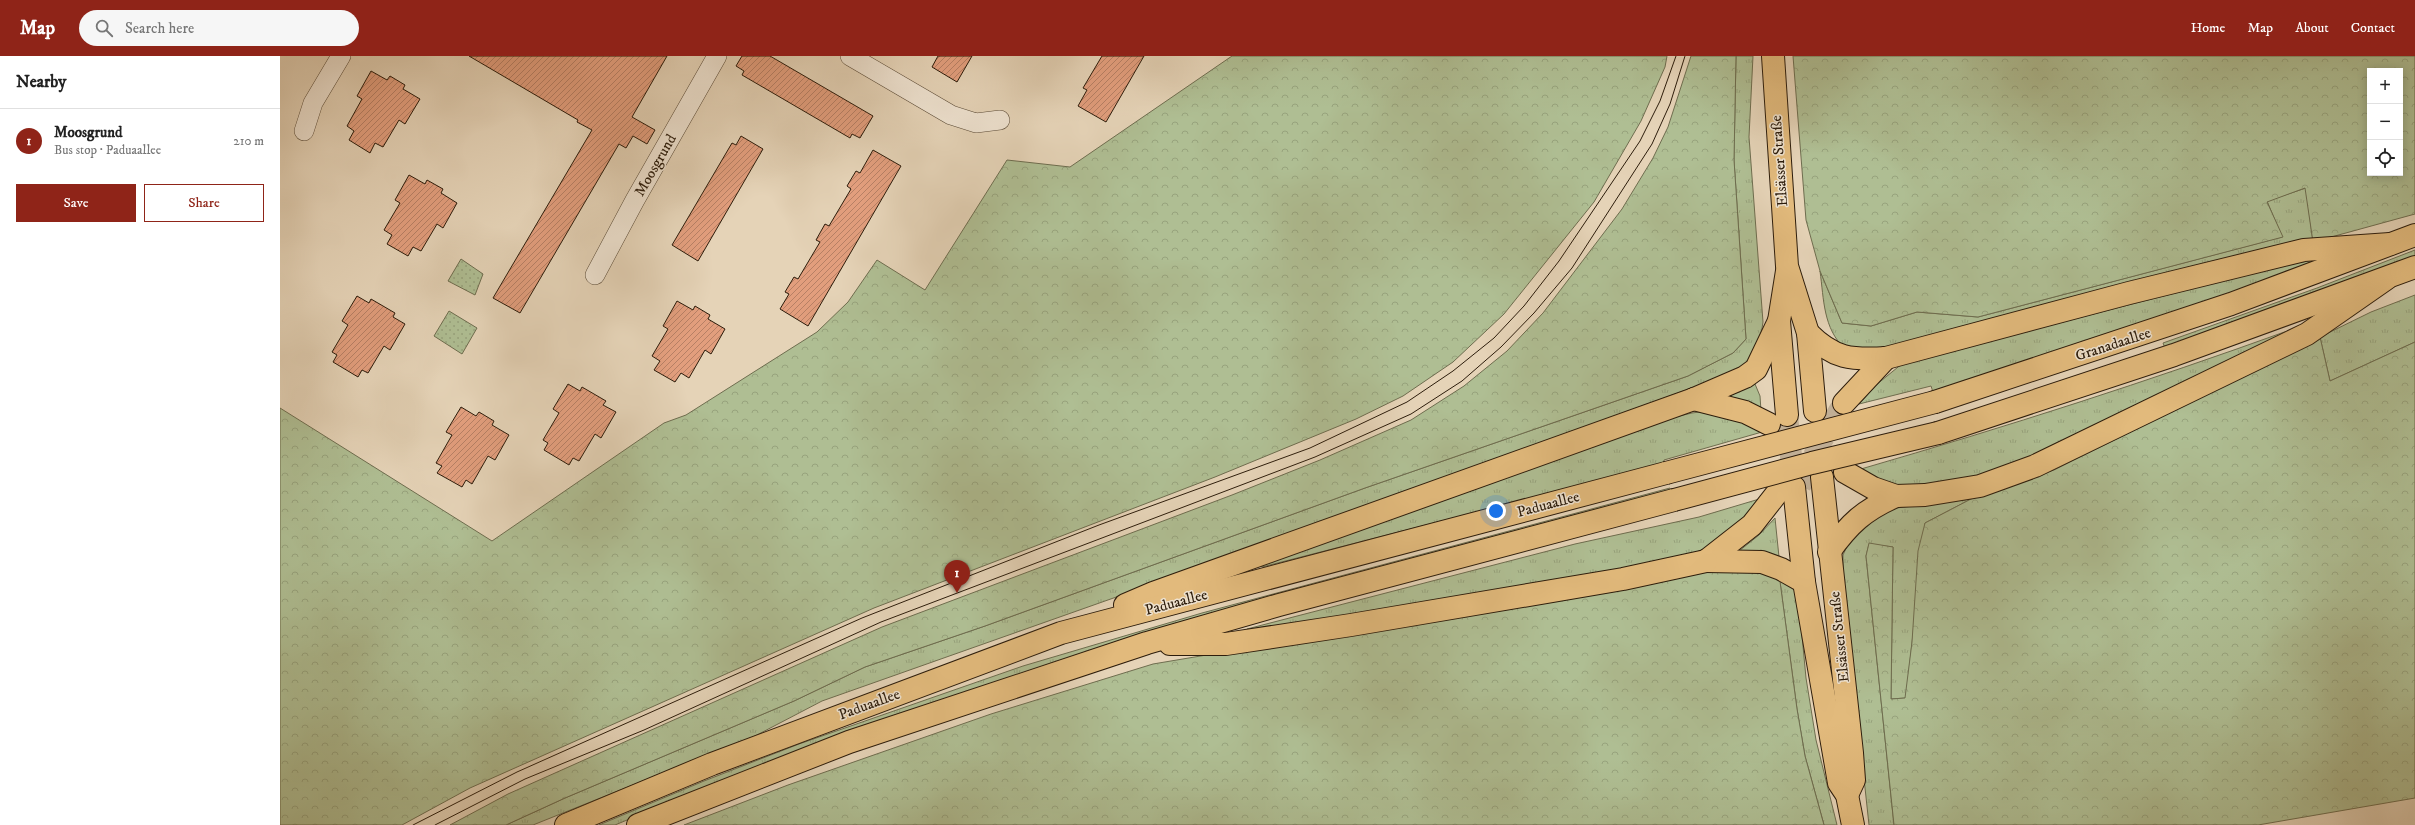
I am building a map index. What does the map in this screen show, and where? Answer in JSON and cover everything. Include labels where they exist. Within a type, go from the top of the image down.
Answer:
[{"type":"main road","name":"Elsässer Straße","points":[[1694,399],[1778,420],[1779,321],[1787,266],[1773,56]]},
{"type":"main road","name":"Granadaallee","points":[[1805,434],[1935,402],[2166,327],[2415,234]]},
{"type":"main road","points":[[1808,333],[1832,353],[1856,359],[1886,358],[2129,293],[2304,250],[2390,244]]},
{"type":"main road","name":"Elsässer Straße","points":[[1787,266],[1808,333],[1815,411]]},
{"type":"main road","name":"Granadaallee","points":[[1817,470],[1938,433],[2174,355],[2386,279],[2415,267]]},
{"type":"main road","points":[[1829,552],[1854,521],[1872,506],[1896,496],[1925,494],[1980,486],[2034,466],[2307,334],[2386,279]]},
{"type":"main road","points":[[1061,633],[1153,593],[1694,399],[1745,376],[1756,369],[1779,321]]},
{"type":"main road","points":[[1844,403],[1886,358]]},
{"type":"main road","name":"Paduaallee","points":[[566,825],[712,764],[1061,633],[1805,434]]},
{"type":"main road","name":"Elsässer Straße","points":[[1817,470],[1829,552],[1852,753],[1854,780],[1847,796]]},
{"type":"main road","name":"Paduaallee","points":[[638,825],[849,742],[1147,643],[1279,605],[1674,500],[1817,470]]},
{"type":"main road","points":[[1845,472],[1872,488],[1896,496]]},
{"type":"main road","name":"Elsässer Straße","points":[[1706,561],[1793,490],[1804,582],[1839,783],[1847,796],[1853,825]]},
{"type":"main road","points":[[1147,643],[1234,643],[1351,626],[1616,580],[1706,561],[1762,562],[1781,569],[1804,582]]},
{"type":"street","points":[[304,131],[313,103],[341,56]]},
{"type":"street","name":"Moosgrund","points":[[595,275],[635,200],[717,56]]},
{"type":"street","points":[[850,56],[951,115],[976,123],[1000,120]]},
{"type":"green space","points":[[1232,56],[1667,56],[1665,67],[1641,121],[1594,202],[1504,314],[1453,362],[1403,396],[1356,419],[1215,477],[874,608],[470,788],[402,825],[280,825],[280,408],[492,541],[664,423],[686,415],[817,332],[848,302],[877,260],[925,290],[1007,160],[1070,167]]},
{"type":"green space","points":[[1691,56],[1736,56],[1734,160],[1746,339],[1733,353],[1688,376],[1365,488],[985,626],[865,667],[794,701],[565,798],[506,825],[450,825],[508,794],[882,627],[1232,495],[1320,460],[1411,420],[1464,386],[1507,351],[1543,313],[1622,209],[1653,158],[1668,127]]},
{"type":"green space","points":[[1736,56],[1753,56],[1749,137],[1763,322],[1759,347],[1741,370],[1122,595],[822,701],[755,736],[533,825],[506,825],[565,798],[794,701],[865,667],[985,626],[1365,488],[1688,376],[1733,353],[1746,339],[1734,160]]},
{"type":"green space","points":[[1793,56],[2415,56],[2415,214],[2313,242],[2305,188],[2267,202],[2283,237],[1978,317],[1917,312],[1871,326],[1842,323],[1820,271],[1806,220]]},
{"type":"green space","points":[[2306,188],[2313,242],[1886,349],[1845,349],[1832,332],[1828,323],[1820,271],[1842,323],[1871,326],[1917,312],[1978,317],[2282,237],[2267,201]]},
{"type":"green space","points":[[2415,250],[2415,257],[2165,348],[2163,343],[2317,288]]},
{"type":"green space","points":[[2311,258],[2320,260],[2222,297],[1933,392],[1931,386],[1859,404],[1876,385],[1903,363]]},
{"type":"green space","points":[[461,259],[483,274],[475,295],[448,281]]},
{"type":"green space","points":[[2415,295],[2415,342],[2330,381],[2320,337],[2371,312]]},
{"type":"green space","points":[[449,311],[477,328],[462,354],[434,336]]},
{"type":"green space","points":[[2290,330],[2292,331],[1998,472],[1933,486],[1895,485],[1873,478],[1861,469],[2077,403]]},
{"type":"green space","points":[[2320,337],[2330,381],[2415,342],[2415,798],[2258,825],[1894,825],[1866,556],[1869,543],[1893,547],[1891,699],[1905,698],[1912,642],[1918,551],[1925,523],[1971,499],[2054,470]]},
{"type":"green space","points":[[1755,384],[1760,396],[1761,411],[1727,397]]},
{"type":"green space","points":[[1707,411],[1734,416],[1762,432],[1664,460],[1664,464],[1262,567],[1259,562],[1658,421]]},
{"type":"green space","points":[[1670,488],[1671,491],[1383,570],[707,787],[615,825],[599,825],[704,781],[799,744],[1023,666],[1202,613]]},
{"type":"green space","points":[[1766,497],[1740,526],[1709,547],[1686,556],[1618,570],[1248,631],[1247,629],[1575,544],[1699,517]]},
{"type":"green space","points":[[1971,499],[1925,523],[1906,698],[1891,699],[1893,547],[1869,544],[1866,556],[1894,825],[1869,825],[1843,583],[1843,555],[1849,542],[1872,518],[1896,508]]},
{"type":"green space","points":[[1775,518],[1779,557],[1739,551],[1759,535]]},
{"type":"green space","points":[[1712,570],[1779,574],[1797,709],[1805,756],[1824,825],[684,825],[788,785],[991,714],[1153,664]]},
{"type":"green space","points":[[1779,574],[1795,591],[1799,604],[1806,678],[1816,740],[1837,825],[1824,825],[1805,756],[1797,709]]},
{"type":"building","points":[[469,56],[667,56],[632,117],[655,130],[647,144],[633,136],[626,148],[619,144],[520,313],[493,298],[592,130],[577,122],[578,120]]},
{"type":"building","points":[[742,56],[770,56],[873,116],[860,138],[852,134],[850,138],[742,75],[744,71],[736,66]]},
{"type":"building","points":[[938,56],[972,56],[957,82],[932,67]]},
{"type":"building","points":[[1102,56],[1144,56],[1106,122],[1078,106],[1087,90],[1083,88]]},
{"type":"building","points":[[371,71],[387,80],[390,76],[405,85],[403,89],[420,99],[405,124],[399,120],[383,147],[375,143],[370,153],[349,140],[354,131],[347,126],[362,99],[357,96]]},
{"type":"building","points":[[741,136],[763,149],[698,261],[672,245],[732,143],[736,145]]},
{"type":"building","points":[[873,150],[901,166],[808,326],[780,309],[789,294],[785,292],[794,277],[798,279],[820,242],[816,240],[825,224],[829,226],[851,189],[847,186],[856,171],[860,173]]},
{"type":"building","points":[[409,175],[425,184],[427,180],[443,189],[441,193],[457,203],[443,228],[437,224],[421,251],[413,247],[408,256],[387,244],[392,235],[384,230],[400,203],[395,200]]},
{"type":"building","points":[[357,296],[369,303],[371,299],[395,313],[393,317],[405,324],[390,350],[384,346],[368,373],[362,370],[358,377],[333,362],[337,355],[332,352],[348,325],[342,321]]},
{"type":"building","points":[[677,301],[693,310],[695,306],[710,315],[708,319],[725,329],[711,354],[705,350],[689,378],[681,373],[675,382],[654,370],[660,361],[652,356],[668,329],[663,326]]},
{"type":"building","points":[[568,384],[580,391],[582,387],[606,401],[603,405],[616,412],[601,438],[595,434],[579,461],[573,458],[569,465],[544,450],[548,443],[543,440],[559,413],[553,409]]},
{"type":"building","points":[[461,407],[476,416],[479,412],[494,421],[492,425],[509,435],[495,460],[488,456],[472,484],[466,480],[462,487],[437,473],[442,466],[436,463],[452,435],[446,432]]},
{"type":"tunnel","points":[[1800,486],[1818,447],[1844,403]]},
{"type":"tunnel","points":[[1787,415],[1794,487]]},
{"type":"tram line","points":[[413,825],[517,772],[862,618],[1099,525],[1310,448],[1407,402],[1453,371],[1494,338],[1524,306],[1559,261],[1640,141],[1660,101],[1676,56]]},
{"type":"tram line","points":[[435,825],[525,779],[644,730],[881,622],[1315,457],[1411,414],[1462,381],[1501,347],[1534,313],[1572,268],[1652,144],[1670,104],[1685,56]]},
{"type":"place","name":"Moosgrund","points":[[957,593]]}]
